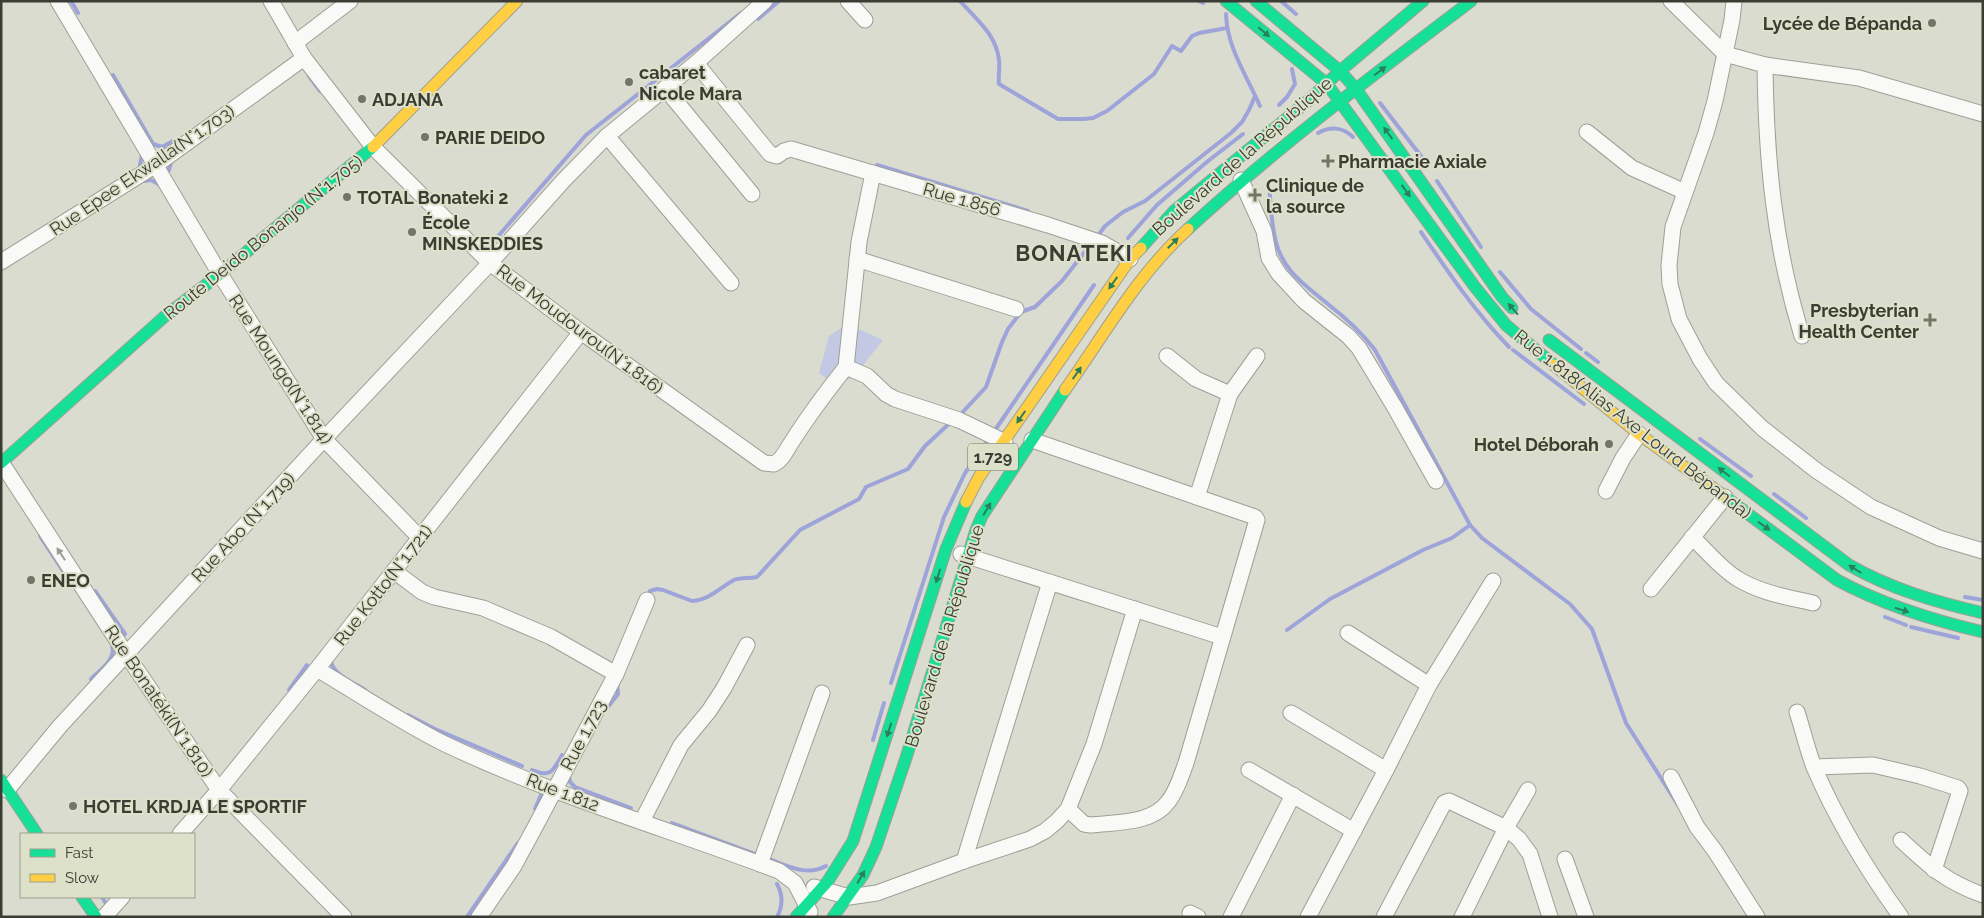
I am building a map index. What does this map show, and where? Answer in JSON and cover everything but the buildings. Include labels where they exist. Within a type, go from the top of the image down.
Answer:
[{"type":"main road","name":"Route Deido Bonanjo (N°1.705)","points":[[1,463],[139,339],[373,147],[517,1]]},
{"type":"main road","name":"Rue 1.818(Alias Axe Lourd Bépanda)","points":[[1226,1],[1327,84],[1341,100],[1475,287],[1506,325],[1639,434],[1837,580],[1861,594],[1890,607],[1983,632]]},
{"type":"main road","name":"Rue 1.818(Alias Axe Lourd Bépanda)","points":[[1256,1],[1340,71],[1356,89],[1502,297],[1518,315]]},
{"type":"main road","name":"Boulevard de la République","points":[[805,913],[841,863],[858,826],[946,549],[995,437],[1130,258],[1174,211],[1327,84],[1423,1]]},
{"type":"main road","name":"Boulevard de la République","points":[[833,917],[863,876],[876,847],[982,516],[1149,270],[1189,226],[1241,180],[1341,100],[1471,1]]},
{"type":"main road","points":[[1298,108],[1304,84],[1305,66]]},
{"type":"main road","points":[[1312,124],[1361,128]]},
{"type":"main road","name":"Rue 1.818(Alias Axe Lourd Bépanda)","points":[[1543,336],[1849,565],[1873,580],[1899,590],[1983,613]]},
{"type":"main road","points":[[3,789],[36,833]]},
{"type":"main road","points":[[83,898],[96,917]]},
{"type":"street","name":"Rue Moungo(N°1.814)","points":[[58,1],[220,274],[324,440],[420,538]]},
{"type":"street","name":"Rue Moudourou(N°1.816)","points":[[271,1],[304,58],[373,147],[490,263],[581,332],[752,455],[769,465],[779,462],[846,367]]},
{"type":"street","points":[[295,43],[350,1]]},
{"type":"street","name":"Rue Abo (N°1.719)","points":[[3,789],[324,440],[490,263],[563,181],[607,136],[696,63],[765,1]]},
{"type":"street","points":[[848,1],[866,20]]},
{"type":"street","points":[[1671,1],[1725,54],[1765,65],[1859,78],[1983,114]]},
{"type":"street","points":[[1734,1],[1732,20],[1715,101],[1706,133],[1672,227],[1669,266],[1670,284],[1679,319],[1700,359],[1716,383],[1762,428],[1817,470],[1871,507],[1939,538],[1983,550]]},
{"type":"street","name":"Rue Epee Ekwalla(N°1.703)","points":[[1,262],[156,166],[304,58]]},
{"type":"street","name":"Rue 1.856","points":[[696,63],[770,154],[777,156],[784,151],[791,150],[873,173],[1102,243],[1130,258]]},
{"type":"street","points":[[1765,65],[1768,152],[1777,235],[1791,300],[1802,336]]},
{"type":"street","points":[[665,88],[752,194]]},
{"type":"street","points":[[1587,132],[1632,168],[1685,192]]},
{"type":"street","points":[[607,136],[731,283]]},
{"type":"street","points":[[873,173],[857,258],[846,367],[867,376],[886,394],[895,399],[954,418],[995,437]]},
{"type":"street","points":[[1241,180],[1264,231],[1269,258],[1279,274],[1304,301],[1348,336],[1359,348],[1436,482]]},
{"type":"street","points":[[857,258],[1016,308]]},
{"type":"street","name":"Rue Kotto(N°1.721)","points":[[181,833],[219,790],[318,668],[581,332]]},
{"type":"street","points":[[1167,356],[1196,379],[1230,394]]},
{"type":"street","points":[[1196,497],[1230,394],[1257,356]]},
{"type":"street","points":[[1606,491],[1623,458],[1639,434]]},
{"type":"street","points":[[1032,440],[1255,517],[1258,524],[1222,637],[1186,763],[1168,803],[1149,817],[1091,825],[1084,824],[1068,809]]},
{"type":"street","name":"Rue Bonatéki(N°1.810)","points":[[1,463],[126,654],[219,790],[344,917]]},
{"type":"street","points":[[1651,589],[1725,497]]},
{"type":"street","points":[[1692,537],[1737,579],[1752,587],[1773,594],[1813,602]]},
{"type":"street","points":[[946,549],[1222,637]]},
{"type":"street","points":[[394,571],[428,595],[466,603],[491,611],[551,637],[616,674]]},
{"type":"street","points":[[1308,917],[1430,685],[1493,581]]},
{"type":"street","points":[[964,861],[1050,582]]},
{"type":"street","name":"Rue 1.723","points":[[479,917],[514,866],[616,674],[648,600]]},
{"type":"street","points":[[795,883],[849,897],[885,891],[1030,838],[1057,821],[1068,809],[1094,744],[1135,609]]},
{"type":"street","points":[[1348,633],[1430,685]]},
{"type":"street","points":[[642,821],[681,745],[719,696],[747,645]]},
{"type":"street","name":"Rue 1.812","points":[[318,668],[417,730],[447,744],[554,789],[760,864],[789,876],[795,883]]},
{"type":"street","points":[[760,864],[822,693]]},
{"type":"street","points":[[1798,712],[1814,767],[1858,854],[1901,917]]},
{"type":"street","points":[[1292,713],[1386,770]]},
{"type":"street","points":[[1814,767],[1873,765],[1920,776],[1958,788],[1960,791],[1934,870]]},
{"type":"street","points":[[1249,770],[1354,830]]},
{"type":"street","points":[[1671,777],[1697,826],[1757,917]]},
{"type":"street","points":[[1463,916],[1506,828],[1528,790]]},
{"type":"street","points":[[1231,917],[1293,795]]},
{"type":"street","points":[[1384,917],[1444,803],[1449,801],[1506,828],[1519,839],[1530,854],[1550,917]]},
{"type":"street","points":[[1901,840],[1934,870],[1963,888],[1983,895]]},
{"type":"street","points":[[1565,859],[1586,917]]},
{"type":"street","points":[[795,883],[805,913]]},
{"type":"street","points":[[104,917],[121,898]]},
{"type":"shaded area","points":[[847,324],[883,340],[853,378],[834,384],[819,373],[829,336]]},
{"type":"waterway","points":[[71,1],[78,13]]},
{"type":"waterway","points":[[758,19],[779,1]]},
{"type":"waterway","points":[[960,1],[994,42],[999,60],[999,84],[1058,119],[1093,118],[1107,111],[1154,74],[1172,46],[1181,51],[1192,36],[1227,28]]},
{"type":"waterway","points":[[1199,1],[1203,3]]},
{"type":"waterway","points":[[1281,1],[1296,14]]},
{"type":"waterway","points":[[494,241],[586,135],[741,13]]},
{"type":"waterway","points":[[1226,14],[1230,38],[1238,61],[1260,106]]},
{"type":"waterway","points":[[1279,105],[1287,97],[1295,84],[1292,69]]},
{"type":"waterway","points":[[113,75],[153,144],[162,147],[173,141]]},
{"type":"waterway","points":[[309,76],[320,91]]},
{"type":"waterway","points":[[1097,237],[1105,226],[1123,212],[1145,201],[1231,133],[1242,122],[1255,96]]},
{"type":"waterway","points":[[1380,103],[1424,160]]},
{"type":"waterway","points":[[1318,133],[1327,129],[1341,129],[1353,137]]},
{"type":"waterway","points":[[1128,238],[1157,205],[1243,134]]},
{"type":"waterway","points":[[140,165],[142,155]]},
{"type":"waterway","points":[[169,170],[171,162]]},
{"type":"waterway","points":[[877,165],[1028,211]]},
{"type":"waterway","points":[[144,181],[151,180],[160,185]]},
{"type":"waterway","points":[[1437,181],[1481,247]]},
{"type":"waterway","points":[[1269,185],[1274,235],[1279,253],[1284,262],[1297,278],[1348,320],[1375,350],[1470,525],[1482,538],[1570,604],[1592,629],[1626,723],[1678,805]]},
{"type":"waterway","points":[[1421,232],[1473,306],[1509,347]]},
{"type":"waterway","points":[[959,416],[986,387],[1008,329],[1021,312],[1035,307],[1062,281],[1091,244]]},
{"type":"waterway","points":[[1500,272],[1531,309],[1581,349]]},
{"type":"waterway","points":[[993,433],[1094,285]]},
{"type":"waterway","points":[[1513,350],[1584,404]]},
{"type":"waterway","points":[[1586,353],[1598,362]]},
{"type":"waterway","points":[[648,598],[650,591],[657,589],[692,601],[698,600],[709,596],[734,580],[757,577],[800,530],[859,499],[866,487],[908,469],[925,446],[951,422]]},
{"type":"waterway","points":[[891,683],[944,517],[965,473],[989,439]]},
{"type":"waterway","points":[[1700,439],[1751,476]]},
{"type":"waterway","points":[[1774,494],[1806,518]]},
{"type":"waterway","points":[[1287,630],[1330,599],[1423,550],[1452,538],[1470,525]]},
{"type":"waterway","points":[[40,536],[63,571]]},
{"type":"waterway","points":[[95,591],[125,634]]},
{"type":"waterway","points":[[1965,597],[1983,600]]},
{"type":"waterway","points":[[1885,617],[1906,625]]},
{"type":"waterway","points":[[1911,627],[1958,638]]},
{"type":"waterway","points":[[91,679],[110,660],[113,650],[112,645]]},
{"type":"waterway","points":[[331,660],[332,665],[339,674],[365,690]]},
{"type":"waterway","points":[[289,690],[307,665]]},
{"type":"waterway","points":[[604,712],[618,694],[617,683]]},
{"type":"waterway","points":[[873,740],[884,703]]},
{"type":"waterway","points":[[408,715],[435,729],[522,766]]},
{"type":"waterway","points":[[532,770],[547,773],[554,769],[562,755]]},
{"type":"waterway","points":[[569,776],[570,782],[575,787],[631,808]]},
{"type":"waterway","points":[[535,809],[541,795]]},
{"type":"waterway","points":[[672,823],[758,855]]},
{"type":"waterway","points":[[467,917],[518,843]]},
{"type":"waterway","points":[[766,858],[796,869],[811,870],[826,866]]},
{"type":"waterway","points":[[777,884],[782,900],[777,917]]},
{"type":"waterway","points":[[103,898],[105,902]]},
{"type":"traffic: fast","points":[[1226,1],[1327,84],[1475,287],[1506,325],[1554,365]]},
{"type":"traffic: fast","points":[[1256,1],[1340,71],[1356,89],[1502,297],[1512,308]]},
{"type":"traffic: fast","points":[[1141,248],[1174,211],[1309,100],[1340,71],[1423,1]]},
{"type":"traffic: fast","points":[[1188,229],[1291,140],[1471,1]]},
{"type":"traffic: fast","points":[[1,463],[164,317],[220,274],[373,147]]},
{"type":"traffic: fast","points":[[1549,340],[1849,565],[1897,588],[1983,613]]},
{"type":"traffic: fast","points":[[833,917],[863,875],[876,847],[982,516],[1065,390]]},
{"type":"traffic: fast","points":[[1724,496],[1837,580],[1854,589],[1908,611],[1983,632]]},
{"type":"traffic: fast","points":[[796,917],[828,881],[853,841],[946,549],[966,502]]},
{"type":"traffic: fast","points":[[1,780],[36,833]]},
{"type":"traffic: fast","points":[[83,898],[96,917]]},
{"type":"traffic: slow","points":[[373,147],[517,1]]},
{"type":"traffic: slow","points":[[1065,390],[1137,285],[1153,265],[1188,229]]},
{"type":"traffic: slow","points":[[966,502],[979,477],[1130,259],[1141,248]]},
{"type":"traffic: slow","points":[[1554,365],[1639,434],[1724,496]]},
{"type":"place","name":"Lycée de Bépanda","points":[[1932,23]]},
{"type":"place","name":"cabaret Nicole Mara","points":[[629,82]]},
{"type":"place","name":"ADJANA","points":[[362,99]]},
{"type":"place","name":"PARIE DEIDO","points":[[425,137]]},
{"type":"place","name":"Pharmacie Axiale","points":[[1328,161]]},
{"type":"place","name":"Clinique de la source","points":[[1255,195]]},
{"type":"place","name":"TOTAL Bonateki 2","points":[[347,197]]},
{"type":"place","name":"École MINSKEDDIES","points":[[412,232]]},
{"type":"place","name":"Presbyterian Health Center","points":[[1930,320]]},
{"type":"place","name":"Hotel Déborah","points":[[1609,444]]},
{"type":"place","name":"ENEO","points":[[31,580]]},
{"type":"place","name":"HOTEL KRDJA LE SPORTIF","points":[[73,806]]},
{"type":"district","name":"BONATEKI","points":[[1074,253]]}]
